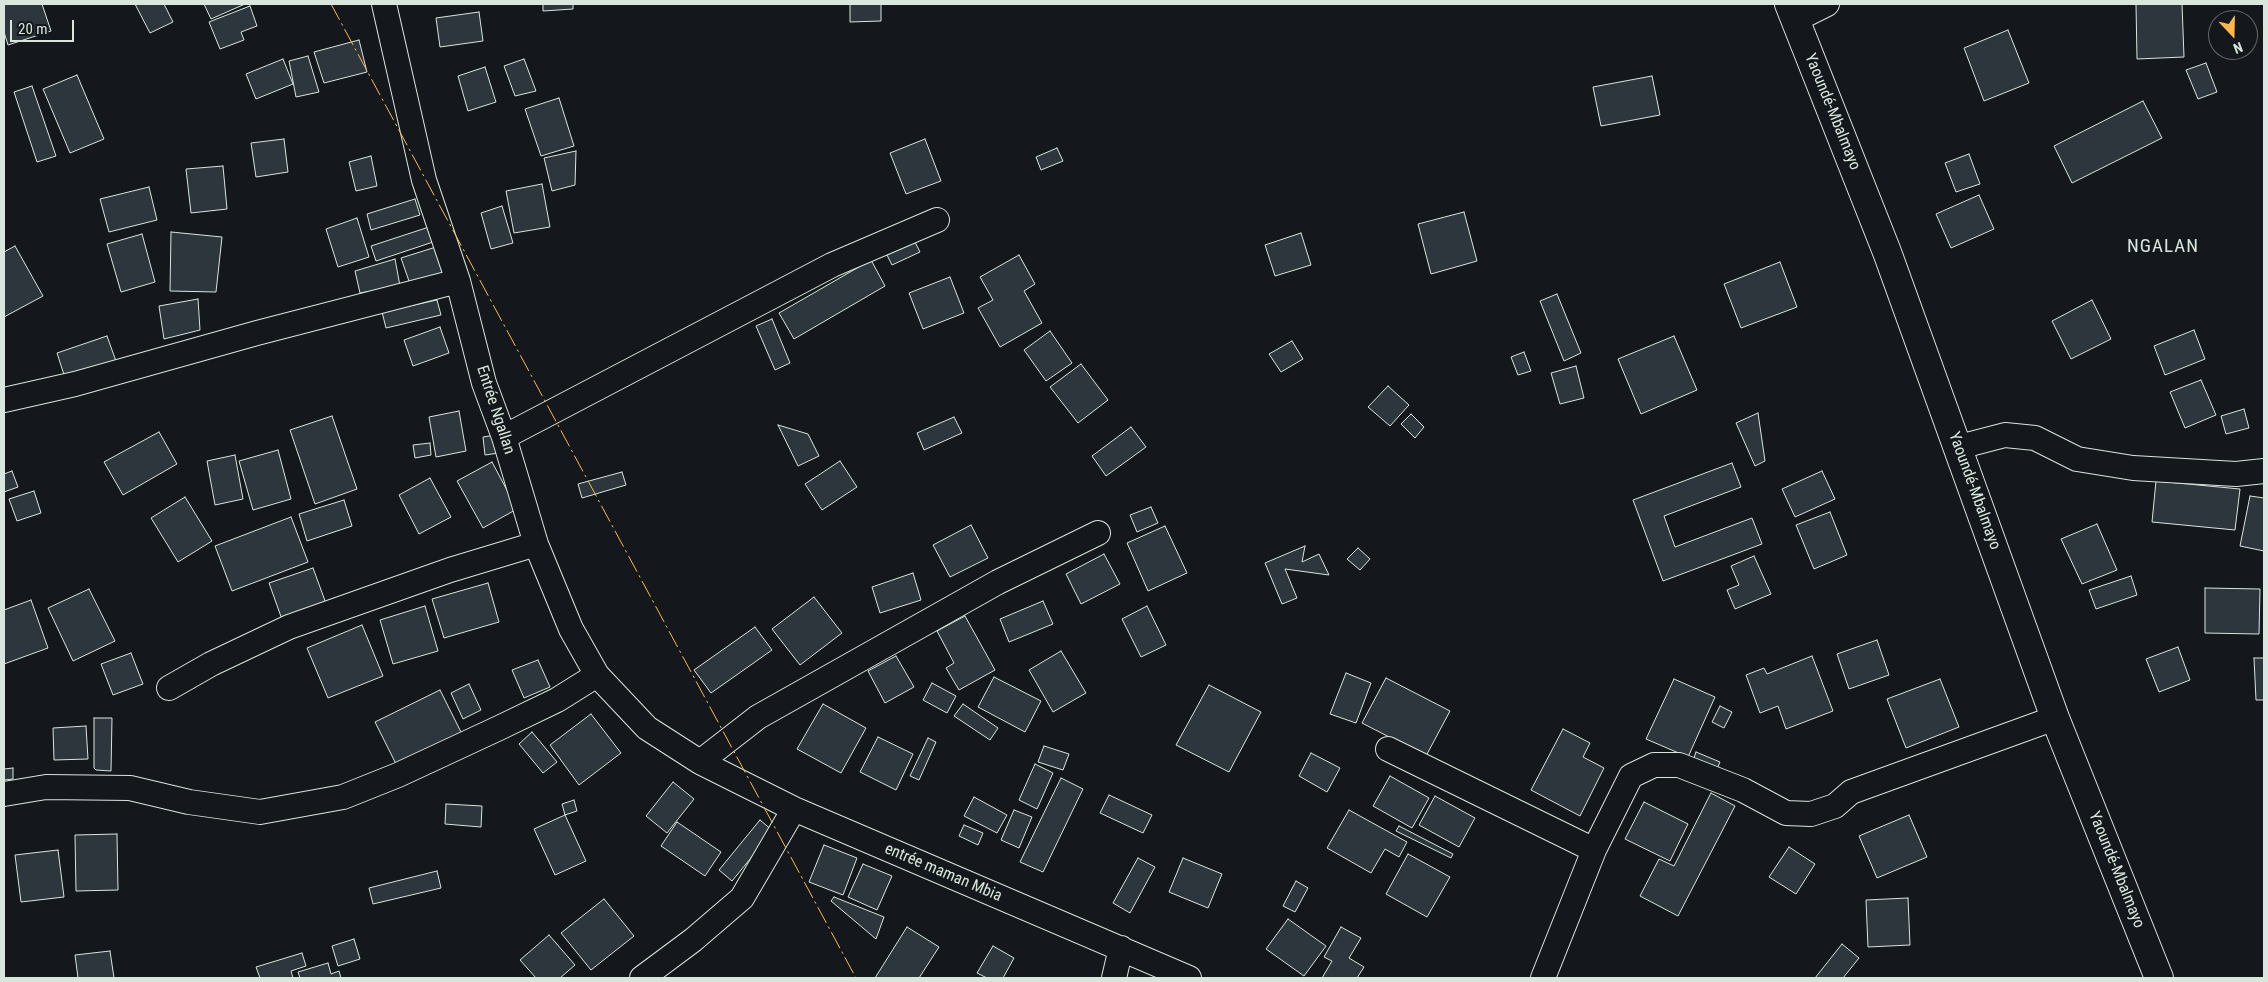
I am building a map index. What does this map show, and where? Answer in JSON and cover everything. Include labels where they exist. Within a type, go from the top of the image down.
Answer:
[{"type":"highway","name":"Yaoundé-Mbalmayo","points":[[1792,12],[1887,252],[1959,447],[2055,718],[2159,978]]},
{"type":"street","name":"Entrée Ngallan","points":[[384,4],[424,180],[458,282],[484,383],[504,437],[536,544],[571,629],[597,675],[647,728],[700,762]]},
{"type":"street","points":[[1792,12],[1827,4]]},
{"type":"street","points":[[504,437],[832,265],[937,220]]},
{"type":"street","points":[[4,400],[75,384],[257,333],[458,282]]},
{"type":"street","points":[[1959,447],[2005,435],[2035,438],[2077,459],[2133,468],[2236,474],[2264,471]]},
{"type":"street","points":[[700,762],[758,717],[998,582],[1098,533]]},
{"type":"street","points":[[169,688],[211,664],[289,627],[450,570],[536,544]]},
{"type":"street","points":[[4,794],[46,787],[130,788],[190,802],[260,812],[343,797],[398,775],[558,700],[597,675]]},
{"type":"street","points":[[1543,978],[1594,850],[1631,776],[1654,765],[1679,765],[1743,790],[1786,813],[1811,814],[1835,806],[1850,792],[2055,718]]},
{"type":"street","points":[[1388,749],[1594,850]]},
{"type":"street","name":"entrée maman Mbia","points":[[700,762],[794,809],[1189,978]]},
{"type":"street","points":[[642,978],[693,940],[742,898],[794,809]]},
{"type":"street","points":[[1114,978],[1122,948]]},
{"type":"building","points":[[4,4],[42,4],[51,31],[8,45],[4,32]]},
{"type":"building","points":[[135,4],[164,4],[173,22],[150,33]]},
{"type":"building","points":[[204,4],[245,4],[211,19]]},
{"type":"building","points":[[543,4],[573,4],[573,9],[543,11]]},
{"type":"building","points":[[850,4],[881,4],[881,21],[850,22]]},
{"type":"building","points":[[2136,4],[2182,4],[2184,57],[2137,59]]},
{"type":"building","points":[[250,6],[257,26],[241,32],[244,40],[220,49],[209,22]]},
{"type":"building","points":[[479,12],[483,41],[440,47],[436,18]]},
{"type":"building","points":[[2008,30],[2029,83],[1984,101],[1964,48]]},
{"type":"building","points":[[359,40],[367,72],[324,83],[314,52]]},
{"type":"building","points":[[308,56],[319,92],[296,97],[289,61]]},
{"type":"building","points":[[283,59],[293,84],[256,99],[246,74]]},
{"type":"building","points":[[524,59],[536,91],[515,96],[504,66]]},
{"type":"building","points":[[2206,63],[2217,92],[2198,99],[2186,70]]},
{"type":"building","points":[[485,67],[496,102],[468,111],[458,76]]},
{"type":"building","points":[[77,75],[104,139],[70,153],[43,89]]},
{"type":"building","points":[[1652,76],[1660,115],[1601,126],[1593,87]]},
{"type":"building","points":[[32,86],[56,156],[37,162],[14,92]]},
{"type":"building","points":[[559,98],[574,146],[541,156],[525,109]]},
{"type":"building","points":[[2143,101],[2162,138],[2072,183],[2054,146]]},
{"type":"building","points":[[284,139],[288,172],[256,177],[251,143]]},
{"type":"building","points":[[925,139],[941,181],[906,194],[890,153]]},
{"type":"building","points":[[1057,148],[1063,161],[1041,170],[1036,157]]},
{"type":"building","points":[[576,151],[575,185],[552,191],[544,158]]},
{"type":"building","points":[[1969,154],[1980,184],[1956,192],[1945,163]]},
{"type":"building","points":[[371,156],[377,186],[356,191],[349,162]]},
{"type":"building","points":[[223,166],[227,209],[191,213],[186,169]]},
{"type":"building","points":[[542,184],[550,227],[514,233],[506,191]]},
{"type":"building","points":[[149,187],[157,220],[109,232],[100,199]]},
{"type":"building","points":[[1979,195],[1994,229],[1951,248],[1936,214]]},
{"type":"building","points":[[415,199],[420,215],[371,230],[367,214]]},
{"type":"building","points":[[502,206],[513,243],[491,249],[481,213]]},
{"type":"building","points":[[1464,212],[1477,261],[1431,274],[1418,224]]},
{"type":"building","points":[[357,218],[369,257],[338,267],[326,229]]},
{"type":"building","points":[[429,227],[433,242],[376,261],[371,246]]},
{"type":"building","points":[[171,232],[222,237],[216,292],[170,291]]},
{"type":"building","points":[[1301,233],[1311,265],[1275,276],[1265,245]]},
{"type":"building","points":[[142,234],[155,282],[121,292],[107,244]]},
{"type":"building","points":[[915,242],[920,252],[892,265],[887,255]]},
{"type":"building","points":[[15,246],[43,296],[4,317],[4,252]]},
{"type":"building","points":[[436,247],[448,275],[410,284],[401,258]]},
{"type":"building","points":[[1019,255],[1035,284],[1024,291],[1042,323],[1000,347],[978,308],[993,300],[980,277]]},
{"type":"building","points":[[395,259],[400,286],[360,293],[355,271]]},
{"type":"building","points":[[871,260],[885,286],[794,339],[779,313]]},
{"type":"building","points":[[1780,262],[1797,307],[1741,328],[1724,284]]},
{"type":"building","points":[[950,277],[964,313],[923,329],[909,293]]},
{"type":"building","points":[[1557,294],[1581,353],[1564,361],[1540,301]]},
{"type":"building","points":[[198,299],[200,330],[164,339],[159,306]]},
{"type":"building","points":[[437,300],[441,315],[386,328],[382,312]]},
{"type":"building","points":[[2092,300],[2111,339],[2071,359],[2052,321]]},
{"type":"building","points":[[772,319],[790,363],[775,370],[756,326]]},
{"type":"building","points":[[440,327],[449,353],[413,366],[404,340]]},
{"type":"building","points":[[2194,330],[2205,359],[2165,375],[2154,346]]},
{"type":"building","points":[[1050,331],[1072,363],[1046,381],[1024,350]]},
{"type":"building","points":[[107,336],[117,364],[66,381],[57,353]]},
{"type":"building","points":[[1674,336],[1697,390],[1641,414],[1618,359]]},
{"type":"building","points":[[1292,341],[1303,359],[1281,372],[1269,354]]},
{"type":"building","points":[[1524,352],[1531,371],[1518,375],[1511,357]]},
{"type":"building","points":[[1081,364],[1108,400],[1078,423],[1050,387]]},
{"type":"building","points":[[1576,366],[1584,398],[1560,404],[1551,373]]},
{"type":"building","points":[[2201,380],[2216,415],[2185,428],[2170,392]]},
{"type":"building","points":[[1388,386],[1409,405],[1390,426],[1368,407]]},
{"type":"building","points":[[2244,409],[2249,428],[2226,434],[2221,416]]},
{"type":"building","points":[[459,411],[466,451],[436,457],[429,417]]},
{"type":"building","points":[[1758,413],[1765,461],[1755,466],[1736,423]]},
{"type":"building","points":[[1411,414],[1424,427],[1415,438],[1401,424]]},
{"type":"building","points":[[332,416],[357,489],[315,504],[290,430]]},
{"type":"building","points":[[954,417],[962,433],[924,450],[917,433]]},
{"type":"building","points":[[778,425],[808,434],[819,456],[798,466]]},
{"type":"building","points":[[1131,427],[1146,447],[1106,476],[1092,456]]},
{"type":"building","points":[[159,432],[177,464],[123,495],[104,462]]},
{"type":"building","points":[[496,435],[499,453],[485,455],[483,437]]},
{"type":"building","points":[[430,443],[431,455],[415,458],[413,445]]},
{"type":"building","points":[[278,450],[291,499],[253,510],[239,461]]},
{"type":"building","points":[[235,455],[243,499],[215,505],[207,461]]},
{"type":"building","points":[[840,461],[857,487],[822,510],[805,484]]},
{"type":"building","points":[[492,462],[517,509],[483,528],[457,481]]},
{"type":"building","points":[[1732,463],[1741,487],[1664,516],[1675,547],[1752,518],[1762,544],[1663,581],[1633,500]]},
{"type":"building","points":[[12,471],[18,487],[4,492],[4,474]]},
{"type":"building","points":[[1822,471],[1835,499],[1795,517],[1782,489]]},
{"type":"building","points":[[622,472],[626,485],[582,498],[578,484]]},
{"type":"building","points":[[430,478],[451,517],[419,534],[399,495]]},
{"type":"building","points":[[2156,481],[2240,489],[2235,530],[2152,522]]},
{"type":"building","points":[[34,491],[41,513],[17,521],[9,499]]},
{"type":"building","points":[[2250,496],[2264,498],[2264,551],[2240,546]]},
{"type":"building","points":[[185,497],[212,541],[178,562],[151,518]]},
{"type":"building","points":[[344,500],[352,526],[307,541],[299,514]]},
{"type":"building","points":[[1151,507],[1158,523],[1137,532],[1130,515]]},
{"type":"building","points":[[1830,512],[1847,555],[1814,569],[1796,525]]},
{"type":"building","points":[[291,517],[308,562],[232,591],[215,546]]},
{"type":"building","points":[[2097,524],[2117,570],[2082,584],[2061,539]]},
{"type":"building","points":[[971,525],[988,558],[950,577],[933,545]]},
{"type":"building","points":[[1165,526],[1187,573],[1148,591],[1127,543]]},
{"type":"building","points":[[1305,546],[1302,562],[1319,554],[1329,575],[1285,569],[1297,598],[1282,604],[1265,563]]},
{"type":"building","points":[[1358,548],[1370,559],[1360,570],[1347,559]]},
{"type":"building","points":[[1104,554],[1120,584],[1081,604],[1066,574]]},
{"type":"building","points":[[1754,556],[1771,594],[1735,609],[1727,590],[1739,585],[1731,566]]},
{"type":"building","points":[[313,568],[328,609],[284,625],[269,583]]},
{"type":"building","points":[[913,573],[921,600],[880,613],[872,587]]},
{"type":"building","points":[[2131,576],[2137,595],[2096,609],[2089,590]]},
{"type":"building","points":[[488,583],[499,622],[444,638],[432,599]]},
{"type":"building","points":[[2205,588],[2260,589],[2259,634],[2205,633]]},
{"type":"building","points":[[89,589],[115,641],[73,661],[48,608]]},
{"type":"building","points":[[814,597],[842,633],[800,665],[772,629]]},
{"type":"building","points":[[31,600],[48,648],[4,664],[4,610]]},
{"type":"building","points":[[1043,601],[1053,624],[1009,642],[1000,619]]},
{"type":"building","points":[[425,606],[438,651],[393,664],[380,620]]},
{"type":"building","points":[[1147,606],[1166,645],[1141,657],[1122,619]]},
{"type":"building","points":[[965,616],[995,670],[959,690],[946,668],[954,663],[937,631]]},
{"type":"building","points":[[362,625],[383,676],[328,698],[307,648]]},
{"type":"building","points":[[755,627],[772,650],[711,693],[694,670]]},
{"type":"building","points":[[1877,640],[1889,675],[1849,689],[1837,654]]},
{"type":"building","points":[[2178,647],[2190,680],[2159,692],[2146,659]]},
{"type":"building","points":[[1061,651],[1086,693],[1053,712],[1029,670]]},
{"type":"building","points":[[131,653],[143,684],[113,695],[101,664]]},
{"type":"building","points":[[896,656],[914,687],[885,703],[868,671]]},
{"type":"building","points":[[1812,656],[1833,711],[1786,729],[1778,706],[1760,713],[1746,675],[1764,668],[1767,674]]},
{"type":"building","points":[[2254,658],[2264,658],[2264,700],[2256,700]]},
{"type":"building","points":[[538,660],[550,687],[524,698],[512,670]]},
{"type":"building","points":[[1346,673],[1371,683],[1356,723],[1330,714]]},
{"type":"building","points":[[994,677],[1041,701],[1025,732],[978,707]]},
{"type":"building","points":[[1386,678],[1450,711],[1426,756],[1362,723]]},
{"type":"building","points":[[1674,679],[1715,697],[1688,757],[1646,739]]},
{"type":"building","points":[[1940,679],[1959,727],[1906,748],[1887,699]]},
{"type":"building","points":[[932,683],[956,696],[947,713],[923,700]]},
{"type":"building","points":[[469,684],[481,710],[463,719],[451,693]]},
{"type":"building","points":[[1209,685],[1261,712],[1229,772],[1176,745]]},
{"type":"building","points":[[440,690],[463,736],[398,768],[375,722]]},
{"type":"building","points":[[823,704],[866,728],[841,773],[797,749]]},
{"type":"building","points":[[963,704],[998,728],[990,740],[954,716]]},
{"type":"building","points":[[1720,706],[1732,712],[1724,728],[1712,722]]},
{"type":"building","points":[[591,714],[621,753],[579,785],[550,745]]},
{"type":"building","points":[[94,718],[112,718],[111,771],[96,770],[94,768]]},
{"type":"building","points":[[86,726],[88,759],[54,760],[53,728]]},
{"type":"building","points":[[1563,729],[1590,743],[1583,757],[1604,768],[1580,816],[1531,790]]},
{"type":"building","points":[[532,732],[557,762],[543,773],[519,744]]},
{"type":"building","points":[[878,737],[913,754],[896,790],[860,772]]},
{"type":"building","points":[[928,738],[936,742],[919,780],[910,776]]},
{"type":"building","points":[[1044,746],[1069,754],[1063,770],[1038,762]]},
{"type":"building","points":[[1696,752],[1720,762],[1713,778],[1690,769]]},
{"type":"building","points":[[1311,753],[1340,768],[1327,792],[1299,776]]},
{"type":"building","points":[[1035,764],[1053,773],[1037,809],[1019,800]]},
{"type":"building","points":[[13,768],[13,779],[4,780],[4,769]]},
{"type":"building","points":[[1390,776],[1429,798],[1412,828],[1373,806]]},
{"type":"building","points":[[1061,778],[1083,789],[1043,872],[1020,862]]},
{"type":"building","points":[[673,782],[694,799],[667,833],[646,816]]},
{"type":"building","points":[[1711,793],[1735,806],[1678,916],[1640,896],[1659,859],[1674,866]]},
{"type":"building","points":[[1109,795],[1152,815],[1143,833],[1100,813]]},
{"type":"building","points":[[1435,796],[1475,818],[1459,847],[1419,825]]},
{"type":"building","points":[[974,797],[1007,815],[997,833],[964,816]]},
{"type":"building","points":[[574,800],[577,811],[565,815],[562,804]]},
{"type":"building","points":[[1644,802],[1688,824],[1670,861],[1625,839]]},
{"type":"building","points":[[446,804],[482,806],[481,827],[445,824]]},
{"type":"building","points":[[1014,810],[1032,817],[1019,848],[1001,840]]},
{"type":"building","points":[[1349,810],[1407,842],[1399,857],[1385,849],[1371,873],[1327,848]]},
{"type":"building","points":[[565,815],[586,861],[555,875],[534,829]]},
{"type":"building","points":[[1909,815],[1927,857],[1877,878],[1859,836]]},
{"type":"building","points":[[760,820],[773,831],[732,881],[719,870]]},
{"type":"building","points":[[677,822],[721,852],[705,876],[661,846]]},
{"type":"building","points":[[964,825],[983,833],[978,845],[959,836]]},
{"type":"building","points":[[1399,826],[1453,854],[1451,858],[1396,831]]},
{"type":"building","points":[[117,834],[118,890],[76,891],[75,835]]},
{"type":"building","points":[[824,845],[857,858],[843,895],[809,882]]},
{"type":"building","points":[[1789,847],[1815,864],[1796,894],[1769,877]]},
{"type":"building","points":[[58,850],[64,897],[21,902],[15,855]]},
{"type":"building","points":[[1408,854],[1450,877],[1427,917],[1386,894]]},
{"type":"building","points":[[1138,858],[1155,867],[1130,913],[1113,903]]},
{"type":"building","points":[[1183,858],[1222,874],[1208,908],[1169,892]]},
{"type":"building","points":[[863,864],[892,876],[877,910],[848,897]]},
{"type":"building","points":[[437,871],[441,888],[373,904],[369,888]]},
{"type":"building","points":[[1296,881],[1308,888],[1295,912],[1283,906]]},
{"type":"building","points":[[834,897],[884,917],[876,939],[831,901]]},
{"type":"building","points":[[1908,898],[1910,945],[1868,947],[1866,900]]},
{"type":"building","points":[[604,899],[634,936],[591,970],[561,933]]},
{"type":"building","points":[[1288,919],[1326,946],[1304,976],[1266,949]]},
{"type":"building","points":[[907,927],[939,947],[919,978],[875,978]]},
{"type":"building","points":[[1341,927],[1361,938],[1349,958],[1364,967],[1357,978],[1322,978],[1332,961],[1324,957]]},
{"type":"building","points":[[549,935],[575,965],[560,978],[536,978],[520,960]]},
{"type":"building","points":[[354,939],[360,959],[338,966],[332,946]]},
{"type":"building","points":[[1842,944],[1859,958],[1843,978],[1815,978]]},
{"type":"building","points":[[993,946],[1014,958],[1003,978],[987,978],[977,973]]},
{"type":"building","points":[[110,951],[114,978],[78,978],[75,955]]},
{"type":"building","points":[[302,953],[306,966],[291,971],[293,978],[260,978],[256,967]]},
{"type":"building","points":[[328,963],[331,974],[339,971],[341,978],[300,978],[298,972]]},
{"type":"power","points":[[331,4],[856,978]]},
{"type":"district","name":"NGALAN","points":[[2163,247]]}]
